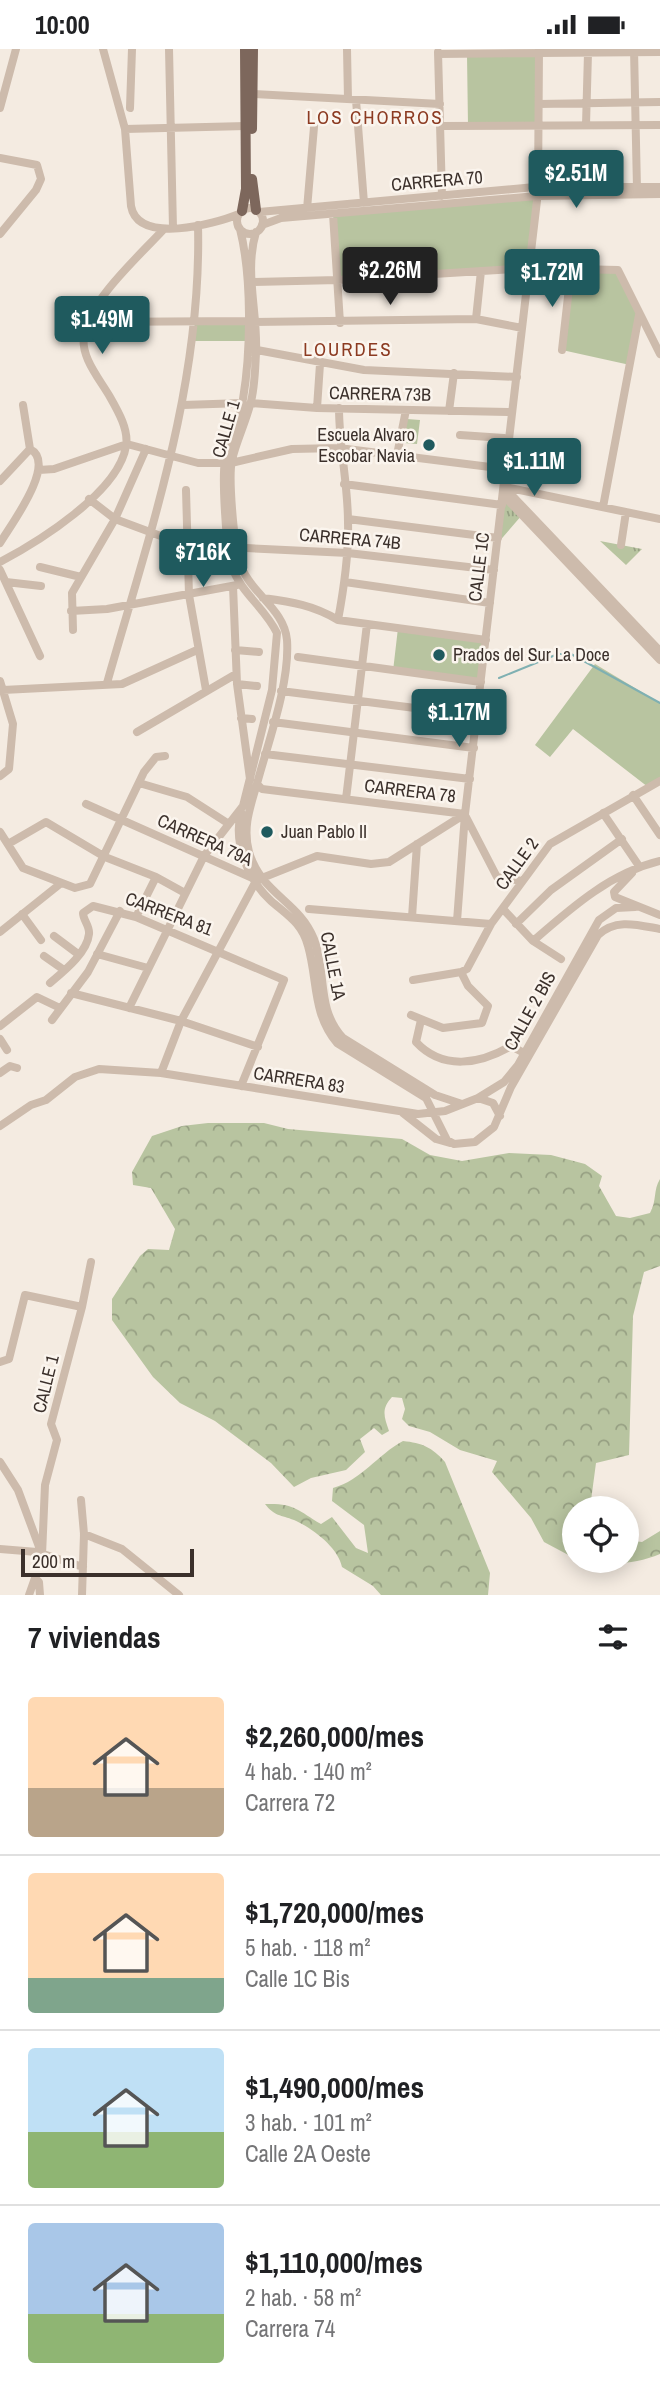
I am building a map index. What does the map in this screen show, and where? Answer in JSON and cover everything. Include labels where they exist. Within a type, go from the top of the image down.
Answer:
[{"type":"main road","points":[[240,212],[246,189],[245,49]]},
{"type":"main road","points":[[253,49],[253,190],[257,211]]},
{"type":"street","points":[[0,108],[16,49]]},
{"type":"street","points":[[103,49],[125,129],[132,212],[146,225],[168,229],[219,222],[240,212]]},
{"type":"street","points":[[130,108],[132,49]]},
{"type":"street","points":[[0,562],[51,533],[89,499],[113,474],[127,444],[124,425],[115,405],[87,358],[84,336],[97,306],[168,229],[169,49]]},
{"type":"street","points":[[347,49],[364,203]]},
{"type":"street","name":"CALLE 1C","points":[[457,921],[465,814],[504,491],[503,468],[539,196],[539,51]]},
{"type":"street","points":[[634,51],[637,191]]},
{"type":"street","points":[[442,196],[438,52],[660,52]]},
{"type":"street","points":[[586,125],[588,53]]},
{"type":"street","points":[[253,94],[440,104]]},
{"type":"street","points":[[539,104],[660,102]]},
{"type":"street","points":[[440,126],[660,125]]},
{"type":"street","points":[[125,129],[246,126]]},
{"type":"street","points":[[307,209],[314,127]]},
{"type":"street","points":[[0,158],[37,165],[41,179],[37,190],[0,234]]},
{"type":"street","name":"CARRERA 70","points":[[259,228],[281,218],[539,196],[637,191],[660,187]]},
{"type":"street","name":"CARRERA 70","points":[[637,191],[660,194]]},
{"type":"street","name":"CARRERA 70","points":[[240,212],[307,209],[442,196],[539,196]]},
{"type":"street","points":[[219,222],[247,233],[259,228],[257,211]]},
{"type":"street","name":"CALLE 1","points":[[240,212],[251,321],[257,350],[247,403],[228,463],[232,565],[237,585],[236,674],[244,746],[257,785]]},
{"type":"street","points":[[333,214],[340,323]]},
{"type":"street","points":[[107,683],[172,455],[183,405],[195,321],[198,225]]},
{"type":"street","name":"CALLE 1","points":[[247,403],[251,253],[259,228]]},
{"type":"street","points":[[251,282],[338,280],[529,268],[618,270],[660,354]]},
{"type":"street","points":[[562,350],[571,270]]},
{"type":"street","points":[[476,319],[481,271]]},
{"type":"street","points":[[603,507],[639,315]]},
{"type":"street","points":[[88,322],[340,323],[476,319],[522,327]]},
{"type":"street","points":[[39,470],[54,469],[127,444],[198,463],[228,463],[292,449],[339,448],[503,468],[504,438],[514,377],[364,370],[320,364],[257,350]]},
{"type":"street","points":[[317,408],[320,364]]},
{"type":"street","points":[[449,411],[454,373]]},
{"type":"street","name":"CARRERA 73B","points":[[183,405],[247,403],[317,408],[508,412]]},
{"type":"street","points":[[0,543],[35,485],[39,470],[37,454],[30,449],[23,405]]},
{"type":"street","points":[[338,620],[348,553],[348,519],[339,448],[339,408]]},
{"type":"street","points":[[397,455],[406,410]]},
{"type":"street","points":[[460,435],[504,438]]},
{"type":"street","points":[[0,481],[30,449]]},
{"type":"street","points":[[73,630],[72,593],[115,519],[146,449]]},
{"type":"street","points":[[344,484],[502,505]]},
{"type":"street","points":[[186,489],[185,545],[189,595],[206,690]]},
{"type":"street","points":[[504,491],[660,519]]},
{"type":"street","points":[[504,491],[660,651]]},
{"type":"street","points":[[504,491],[660,660]]},
{"type":"street","name":"CARRERA 74B","points":[[89,499],[115,519],[151,530],[185,545],[348,553],[494,570]]},
{"type":"street","points":[[621,545],[626,512]]},
{"type":"street","points":[[348,519],[498,538]]},
{"type":"street","name":"CALLE 1","points":[[232,548],[247,581],[285,630],[287,647],[281,691],[261,753]]},
{"type":"street","points":[[40,567],[81,577]]},
{"type":"street","points":[[0,571],[40,656]]},
{"type":"street","points":[[5,582],[41,586]]},
{"type":"street","points":[[345,582],[490,603]]},
{"type":"street","points":[[71,611],[189,595],[237,585]]},
{"type":"street","name":"CALLE 1","points":[[237,585],[274,626],[279,640],[252,829],[260,879]]},
{"type":"street","points":[[263,599],[301,603],[318,608],[338,620],[486,640]]},
{"type":"street","points":[[346,799],[367,624]]},
{"type":"street","points":[[3,690],[122,684],[197,650]]},
{"type":"street","points":[[235,650],[259,652]]},
{"type":"street","points":[[298,657],[481,682]]},
{"type":"street","points":[[137,732],[236,674]]},
{"type":"street","points":[[0,681],[13,724],[9,769],[0,776]]},
{"type":"street","points":[[237,684],[257,686]]},
{"type":"street","points":[[281,691],[478,716]]},
{"type":"street","points":[[241,718],[252,719]]},
{"type":"street","points":[[273,722],[474,748]]},
{"type":"street","points":[[244,746],[261,753],[349,766],[470,779]]},
{"type":"street","points":[[0,832],[23,868],[75,888],[90,884],[123,821],[139,783],[156,757],[165,756]]},
{"type":"street","name":"CALLE 2","points":[[461,972],[467,969],[491,923],[550,843],[660,782]]},
{"type":"street","points":[[139,783],[187,797],[229,824]]},
{"type":"street","name":"CALLE 1","points":[[129,1008],[204,856],[257,785]]},
{"type":"street","name":"CARRERA 78","points":[[257,785],[465,814],[497,877],[522,881]]},
{"type":"street","name":"CALLE 1A","points":[[243,830],[257,785]]},
{"type":"street","points":[[633,796],[660,835]]},
{"type":"street","name":"CARRERA 79A","points":[[86,804],[260,879],[317,856],[371,864],[389,862],[465,814]]},
{"type":"street","name":"CALLE 1A","points":[[243,806],[243,830],[254,867],[278,898],[309,926],[316,946],[324,1004],[334,1028],[343,1038],[435,1095],[461,1104]]},
{"type":"street","points":[[603,813],[639,866]]},
{"type":"street","points":[[8,844],[46,823],[105,857],[156,877],[185,893]]},
{"type":"street","name":"CALLE 2","points":[[516,923],[551,890],[622,839]]},
{"type":"street","points":[[412,917],[417,844]]},
{"type":"street","points":[[533,941],[578,902],[639,866],[660,861]]},
{"type":"street","points":[[639,866],[614,892],[618,900],[660,915]]},
{"type":"street","points":[[136,917],[156,877]]},
{"type":"street","points":[[161,1073],[181,1021],[260,879]]},
{"type":"street","points":[[0,932],[60,884]]},
{"type":"street","name":"CARRERA 81","points":[[50,983],[78,954],[89,936],[82,916],[85,910],[101,906],[120,911],[219,950],[284,980],[269,1011],[258,1047]]},
{"type":"street","name":"CALLE 2 BIS","points":[[433,1113],[478,1098],[504,1082],[524,1053],[599,920],[616,908],[635,907]]},
{"type":"street","points":[[309,909],[491,923]]},
{"type":"street","points":[[503,909],[533,941],[561,959]]},
{"type":"street","points":[[52,1020],[97,954],[120,911]]},
{"type":"street","name":"CALLE 1A","points":[[291,911],[309,947],[316,1006],[328,1033],[337,1043],[422,1095],[443,1136],[454,1144]]},
{"type":"street","points":[[22,914],[41,940]]},
{"type":"street","name":"CALLE 2 BIS","points":[[454,1144],[475,1142],[484,1137],[499,1116],[511,1087],[594,940],[603,930],[614,925],[660,929]]},
{"type":"street","points":[[54,936],[78,954]]},
{"type":"street","points":[[97,954],[148,968]]},
{"type":"street","points":[[44,956],[64,970]]},
{"type":"street","points":[[411,1015],[443,1028],[478,1024],[485,1019],[488,1006],[468,986],[461,972],[413,980]]},
{"type":"street","points":[[71,993],[181,1021],[258,1047],[241,1086]]},
{"type":"street","points":[[0,1026],[37,997],[60,1008]]},
{"type":"street","points":[[421,1020],[416,1042],[440,1059],[470,1062],[511,1046],[524,1053]]},
{"type":"street","points":[[0,1039],[6,1050]]},
{"type":"street","points":[[0,1073],[10,1066],[17,1068]]},
{"type":"street","name":"CARRERA 83","points":[[0,1126],[31,1105],[46,1101],[75,1077],[89,1071],[161,1073],[402,1113],[433,1113]]},
{"type":"street","points":[[478,1098],[493,1103],[499,1116]]},
{"type":"street","points":[[402,1113],[436,1139],[454,1144]]},
{"type":"street","name":"CALLE 1","points":[[42,1555],[46,1485],[57,1440],[51,1423],[82,1307],[91,1262]]},
{"type":"street","points":[[0,1362],[9,1359],[24,1295],[82,1307]]},
{"type":"street","points":[[0,1462],[18,1490],[42,1555]]},
{"type":"street","points":[[81,1500],[84,1534],[82,1595]]},
{"type":"street","points":[[84,1534],[122,1549],[179,1595]]},
{"type":"street","points":[[0,1549],[42,1555],[83,1567]]},
{"type":"street","points":[[29,1595],[34,1578],[39,1582],[40,1595]]},
{"type":"green space","points":[[539,53],[539,126],[468,126],[467,55]]},
{"type":"green space","points":[[537,196],[529,268],[338,280],[333,214]]},
{"type":"green space","points":[[571,270],[618,270],[639,315],[630,365],[562,350]]},
{"type":"green space","points":[[195,321],[247,321],[249,341],[193,341]]},
{"type":"green space","points":[[407,419],[420,420],[417,444],[404,443]]},
{"type":"green space","points":[[503,495],[522,515],[497,544]]},
{"type":"green space","points":[[600,541],[642,549],[626,565]]},
{"type":"green space","name":"Prados del Sur La Doce","points":[[398,628],[486,640],[481,682],[393,671]]},
{"type":"green space","points":[[595,664],[660,703],[660,781],[648,787],[573,729],[550,757],[535,745]]},
{"type":"green space","points":[[264,1123],[288,1129],[402,1139],[430,1155],[462,1161],[509,1153],[551,1155],[585,1164],[602,1176],[599,1186],[616,1216],[630,1218],[650,1213],[660,1179],[660,1266],[644,1272],[633,1316],[629,1455],[596,1463],[592,1496],[562,1496],[562,1552],[544,1542],[531,1518],[492,1472],[497,1461],[460,1450],[430,1432],[409,1426],[402,1419],[405,1409],[402,1398],[392,1397],[386,1405],[385,1417],[389,1431],[382,1435],[374,1428],[360,1439],[365,1452],[346,1470],[311,1478],[294,1487],[271,1463],[215,1421],[180,1403],[153,1377],[112,1320],[112,1299],[140,1256],[148,1249],[169,1250],[175,1229],[151,1188],[133,1185],[132,1172],[152,1136],[182,1126]]},
{"type":"green space","points":[[403,1441],[426,1447],[445,1462],[490,1573],[488,1595],[381,1595],[373,1586],[342,1567],[330,1545],[316,1533],[275,1513],[265,1504],[290,1506],[321,1524],[332,1517],[356,1548],[368,1553],[364,1525],[332,1501],[333,1488],[353,1479]]},
{"type":"green space","points":[[660,1531],[660,1554],[639,1561],[639,1542]]},
{"type":"water","points":[[359,248],[361,269],[350,270],[348,249]]},
{"type":"waterway","points":[[499,678],[558,654],[571,654],[660,703]]},
{"type":"place","name":"Escuela Alvaro Escobar Navia","points":[[429,445]]},
{"type":"place","name":"Prados del Sur La Doce","points":[[439,655]]},
{"type":"place","name":"Juan Pablo II","points":[[267,832]]},
{"type":"district","name":"LOS CHORROS","points":[[375,117]]},
{"type":"district","name":"LOURDES","points":[[348,349]]}]
